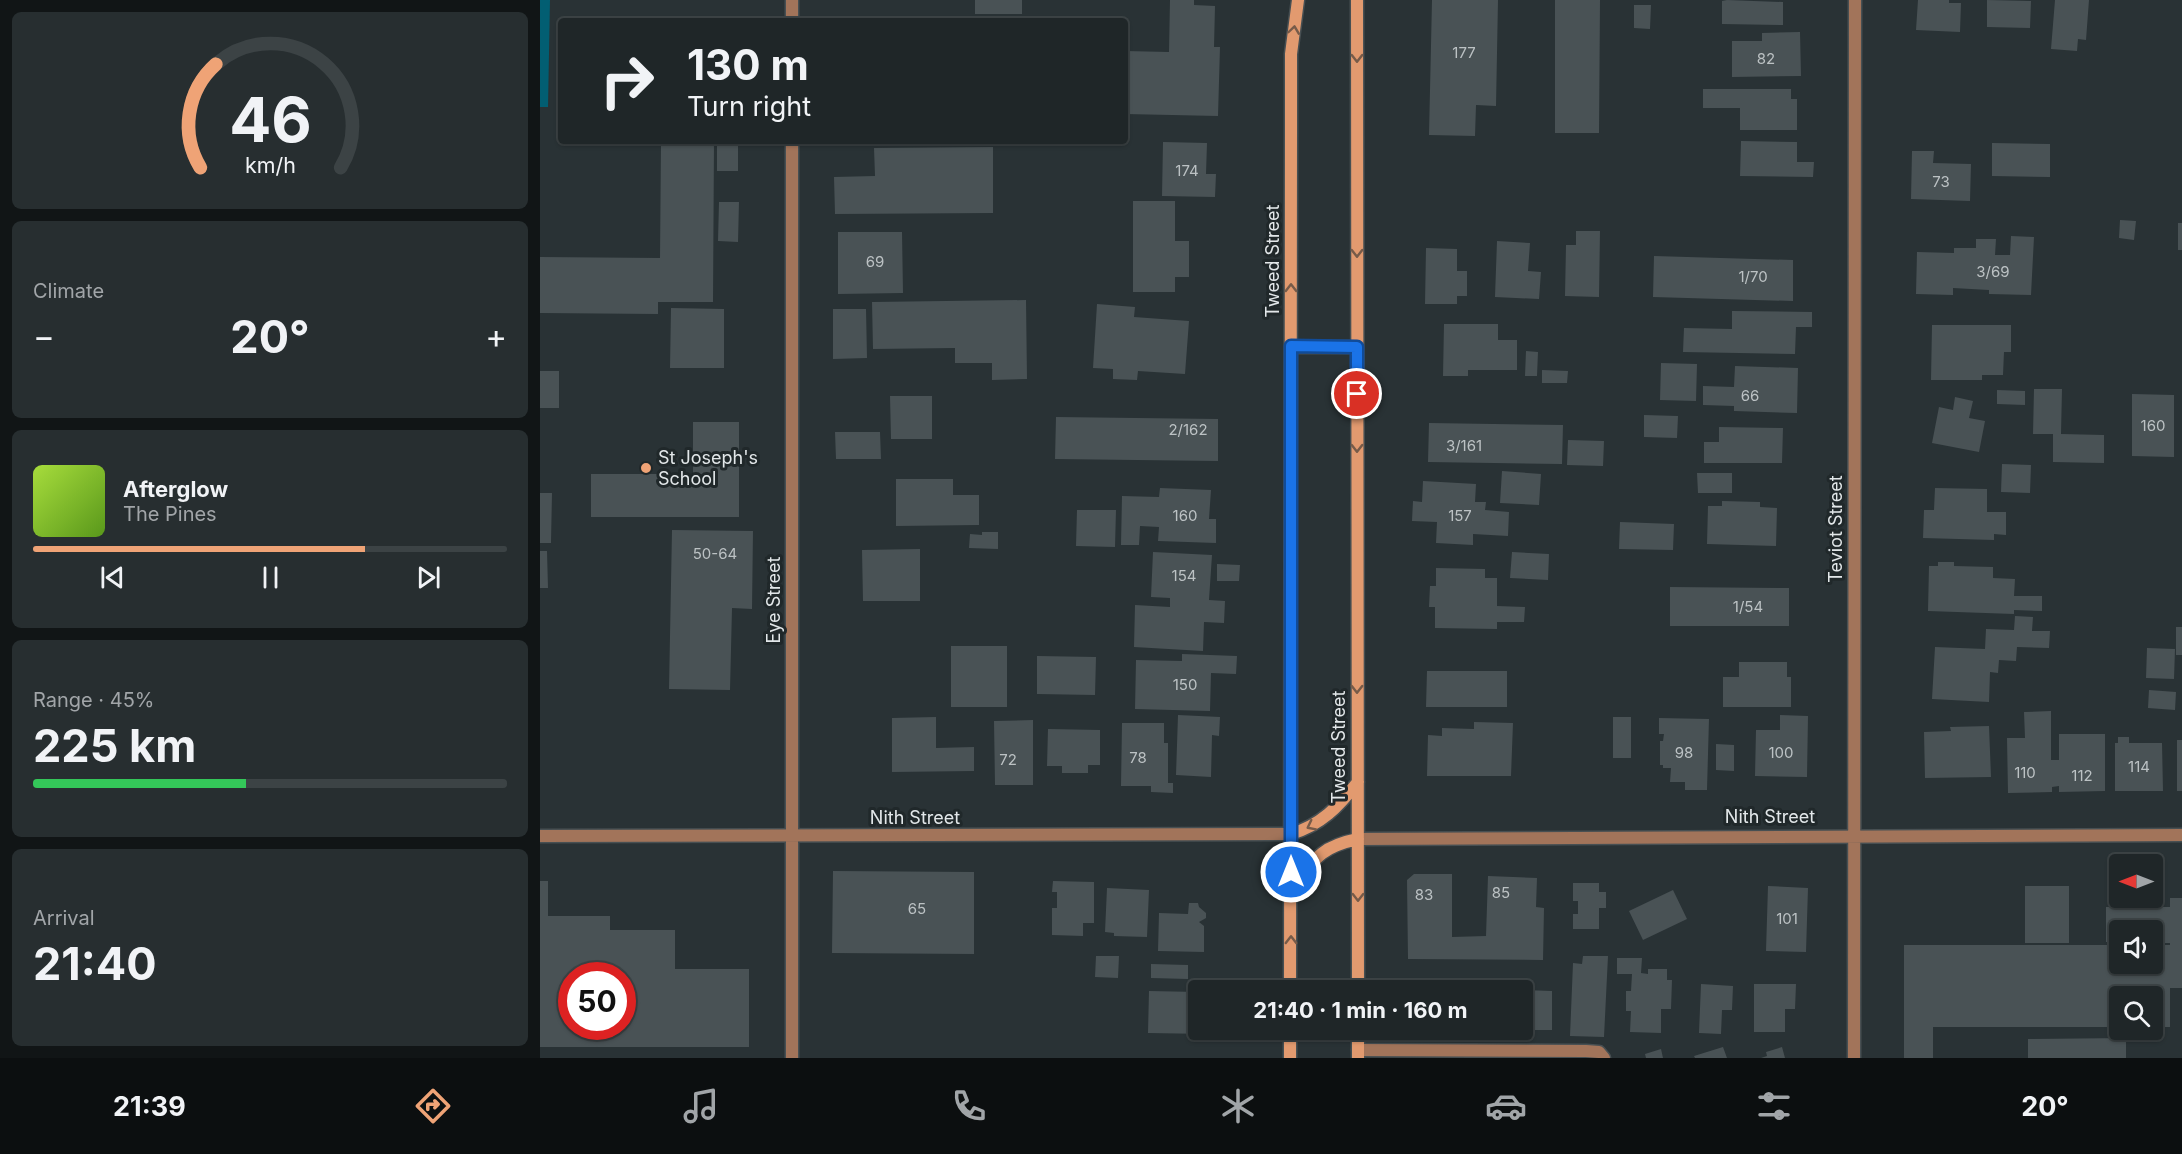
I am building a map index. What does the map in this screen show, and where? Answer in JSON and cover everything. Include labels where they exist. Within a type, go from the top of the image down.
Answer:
[{"type":"main road","name":"Tweed Street","points":[[1290,980],[1292,54],[1298,0]]},
{"type":"main road","name":"Tweed Street","points":[[1357,0],[1358,980]]},
{"type":"main road","points":[[1291,346],[1357,347]]},
{"type":"main road","points":[[1291,834],[1311,828],[1324,819],[1358,782]]},
{"type":"main road","points":[[1291,890],[1314,860],[1330,845],[1358,839]]},
{"type":"main road","points":[[1290,1040],[1290,1058]]},
{"type":"street","points":[[792,0],[792,18]]},
{"type":"street","name":"Teviot Street","points":[[1854,1058],[1855,0]]},
{"type":"street","name":"Eye Street","points":[[792,144],[792,1058]]},
{"type":"street","name":"Nith Street","points":[[540,836],[1291,834]]},
{"type":"street","name":"Nith Street","points":[[1358,839],[2182,835]]},
{"type":"street","points":[[1358,1054],[1586,1051],[1599,1052],[1604,1058]]},
{"type":"shaded area","points":[[540,0],[550,0],[548,107],[540,107]]},
{"type":"building","points":[[975,0],[1022,0],[1022,14],[975,14]]},
{"type":"building","points":[[1170,0],[1194,0],[1194,5],[1215,6],[1214,47],[1220,47],[1218,116],[1128,114],[1128,51],[1169,52]]},
{"type":"building","points":[[1432,0],[1498,0],[1496,106],[1476,105],[1475,136],[1429,135]]},
{"type":"building","points":[[1555,0],[1600,0],[1599,133],[1555,133]]},
{"type":"building","points":[[1918,0],[1949,0],[1949,3],[1961,3],[1960,32],[1916,30]]},
{"type":"building","points":[[1987,0],[2031,1],[2030,28],[1987,27]]},
{"type":"building","points":[[2055,0],[2089,0],[2086,40],[2078,39],[2077,51],[2051,49]]},
{"type":"building","points":[[1722,1],[1783,2],[1783,25],[1722,24]]},
{"type":"building","points":[[1634,5],[1651,5],[1650,29],[1634,28]]},
{"type":"building","points":[[1800,32],[1801,76],[1732,77],[1732,41],[1762,41],[1762,33]]},
{"type":"building","points":[[1703,89],[1791,89],[1791,99],[1797,99],[1797,130],[1740,130],[1740,108],[1703,108]]},
{"type":"building","points":[[1741,141],[1797,142],[1797,162],[1814,162],[1813,177],[1740,176]]},
{"type":"building","points":[[1163,142],[1207,143],[1206,174],[1216,174],[1215,197],[1162,196]]},
{"type":"building","points":[[1992,143],[2050,144],[2050,177],[1992,176]]},
{"type":"building","points":[[661,144],[714,144],[713,302],[658,302],[658,314],[540,313],[540,257],[660,258]]},
{"type":"building","points":[[717,144],[738,144],[738,171],[717,171]]},
{"type":"building","points":[[993,147],[993,213],[835,214],[834,177],[875,176],[874,148]]},
{"type":"building","points":[[1912,151],[1934,151],[1933,163],[1971,164],[1970,201],[1911,199]]},
{"type":"building","points":[[1133,201],[1175,201],[1175,241],[1189,241],[1189,277],[1175,277],[1175,292],[1133,292]]},
{"type":"building","points":[[719,202],[739,202],[738,242],[718,241]]},
{"type":"building","points":[[2120,220],[2136,221],[2134,240],[2119,238]]},
{"type":"building","points":[[2178,223],[2182,223],[2182,250],[2178,250]]},
{"type":"building","points":[[1576,231],[1600,231],[1599,297],[1565,296],[1566,245],[1576,245]]},
{"type":"building","points":[[838,232],[902,232],[903,293],[838,294]]},
{"type":"building","points":[[2011,236],[2034,237],[2031,295],[1989,294],[1989,290],[1953,288],[1953,295],[1916,294],[1917,252],[1954,253],[1954,248],[1976,248],[1976,239],[1996,239],[1995,255],[2010,255]]},
{"type":"building","points":[[1497,241],[1530,243],[1528,271],[1541,272],[1539,299],[1495,297]]},
{"type":"building","points":[[1426,248],[1457,249],[1457,271],[1467,271],[1467,296],[1457,296],[1457,304],[1425,304]]},
{"type":"building","points":[[1654,256],[1793,260],[1793,301],[1653,297]]},
{"type":"building","points":[[1026,300],[1027,379],[992,380],[992,363],[955,363],[955,348],[873,349],[872,302]]},
{"type":"building","points":[[1097,304],[1135,307],[1134,317],[1189,321],[1185,374],[1138,371],[1137,380],[1113,379],[1113,369],[1093,368]]},
{"type":"building","points":[[671,308],[724,309],[724,368],[670,368]]},
{"type":"building","points":[[833,309],[866,309],[867,358],[833,359]]},
{"type":"building","points":[[1732,311],[1812,312],[1812,327],[1796,327],[1795,354],[1683,352],[1684,328],[1732,329]]},
{"type":"building","points":[[1444,324],[1498,324],[1498,340],[1517,340],[1517,370],[1468,370],[1468,376],[1443,376]]},
{"type":"building","points":[[1932,325],[2011,325],[2011,352],[2004,352],[2003,375],[1982,375],[1982,380],[1931,380]]},
{"type":"building","points":[[1526,351],[1538,352],[1537,376],[1525,376]]},
{"type":"building","points":[[1661,363],[1697,364],[1696,401],[1660,400]]},
{"type":"building","points":[[1735,366],[1798,368],[1797,413],[1734,411],[1734,406],[1703,405],[1703,386],[1734,387]]},
{"type":"building","points":[[1542,370],[1568,371],[1567,383],[1542,383]]},
{"type":"building","points":[[540,371],[559,371],[559,408],[540,408]]},
{"type":"building","points":[[2034,389],[2062,389],[2061,434],[2104,435],[2104,463],[2053,462],[2053,434],[2033,434]]},
{"type":"building","points":[[1997,390],[2025,391],[2025,405],[1997,404]]},
{"type":"building","points":[[2132,394],[2174,395],[2174,457],[2132,456]]},
{"type":"building","points":[[890,396],[932,396],[932,439],[891,439]]},
{"type":"building","points":[[1955,397],[1973,401],[1969,418],[1985,421],[1979,452],[1932,443],[1939,407],[1953,410]]},
{"type":"building","points":[[1644,415],[1678,416],[1677,438],[1644,437]]},
{"type":"building","points":[[1056,417],[1218,419],[1218,461],[1055,459]]},
{"type":"building","points":[[693,422],[739,422],[739,517],[591,517],[591,474],[693,474]]},
{"type":"building","points":[[1429,423],[1563,425],[1562,464],[1428,462]]},
{"type":"building","points":[[1719,427],[1783,428],[1782,463],[1704,463],[1704,442],[1719,442]]},
{"type":"building","points":[[835,432],[880,432],[881,459],[836,459]]},
{"type":"building","points":[[1568,440],[1604,441],[1603,466],[1567,465]]},
{"type":"building","points":[[2002,464],[2031,465],[2030,493],[2001,492]]},
{"type":"building","points":[[1502,471],[1541,474],[1539,505],[1500,503]]},
{"type":"building","points":[[1697,473],[1732,473],[1732,493],[1698,493]]},
{"type":"building","points":[[896,479],[953,479],[953,495],[979,495],[979,525],[896,526]]},
{"type":"building","points":[[1423,481],[1476,484],[1475,502],[1486,502],[1485,510],[1509,512],[1508,536],[1473,534],[1473,545],[1436,543],[1437,522],[1412,521],[1413,501],[1422,502]]},
{"type":"building","points":[[1160,488],[1211,490],[1209,519],[1216,519],[1216,543],[1158,541],[1159,527],[1140,526],[1139,545],[1121,545],[1122,496],[1159,497]]},
{"type":"building","points":[[1935,488],[1987,489],[1987,512],[2006,512],[2006,535],[1994,534],[1994,540],[1923,538],[1924,510],[1934,510]]},
{"type":"building","points":[[540,493],[552,493],[551,543],[540,543]]},
{"type":"building","points":[[1722,501],[1760,502],[1760,507],[1777,508],[1776,546],[1707,544],[1708,506],[1722,506]]},
{"type":"building","points":[[1077,510],[1116,510],[1115,547],[1076,546]]},
{"type":"building","points":[[1620,522],[1674,524],[1673,550],[1619,549]]},
{"type":"building","points":[[672,530],[753,531],[752,609],[732,608],[730,690],[669,689]]},
{"type":"building","points":[[982,532],[998,532],[998,549],[969,548],[970,534],[982,535]]},
{"type":"building","points":[[920,549],[920,601],[863,601],[862,550]]},
{"type":"building","points":[[540,551],[547,551],[548,588],[540,588]]},
{"type":"building","points":[[1153,552],[1212,555],[1209,600],[1225,601],[1224,623],[1204,622],[1203,651],[1134,647],[1135,605],[1170,607],[1170,598],[1151,597]]},
{"type":"building","points":[[1512,552],[1549,554],[1548,580],[1510,578]]},
{"type":"building","points":[[1938,562],[1954,562],[1954,566],[1993,567],[1993,578],[2015,579],[2014,596],[2042,596],[2042,611],[2014,610],[2014,614],[1928,611],[1929,566],[1938,566]]},
{"type":"building","points":[[1217,564],[1240,565],[1239,581],[1217,581]]},
{"type":"building","points":[[1436,568],[1485,569],[1485,578],[1497,578],[1497,606],[1525,607],[1524,622],[1497,622],[1497,629],[1435,628],[1435,607],[1429,607],[1430,586],[1436,586]]},
{"type":"building","points":[[1670,587],[1789,588],[1789,626],[1670,626]]},
{"type":"building","points":[[2015,616],[2033,617],[2032,631],[2050,631],[2049,648],[2017,647],[2016,661],[1999,660],[1998,673],[1990,672],[1989,702],[1932,699],[1935,647],[1985,649],[1986,629],[2014,630]]},
{"type":"building","points":[[2176,627],[2182,627],[2182,655],[2176,655]]},
{"type":"building","points":[[951,646],[1007,646],[1007,707],[951,707]]},
{"type":"building","points":[[2147,648],[2175,649],[2174,679],[2146,678]]},
{"type":"building","points":[[1182,654],[1237,656],[1236,674],[1211,673],[1210,711],[1135,709],[1136,660],[1182,661]]},
{"type":"building","points":[[1037,656],[1096,657],[1095,695],[1037,694]]},
{"type":"building","points":[[1739,662],[1787,662],[1787,677],[1791,677],[1791,707],[1723,707],[1723,677],[1739,677]]},
{"type":"building","points":[[1427,671],[1507,671],[1507,707],[1426,707]]},
{"type":"building","points":[[2149,690],[2176,692],[2175,710],[2148,708]]},
{"type":"building","points":[[2051,711],[2051,760],[2059,760],[2059,734],[2105,734],[2105,791],[2059,792],[2059,786],[2052,787],[2052,792],[2008,793],[2007,738],[2025,738],[2024,712]]},
{"type":"building","points":[[1178,715],[1220,717],[1219,736],[1212,735],[1211,777],[1176,775]]},
{"type":"building","points":[[1780,715],[1808,716],[1807,777],[1755,776],[1756,730],[1780,730]]},
{"type":"building","points":[[936,717],[936,748],[974,747],[974,771],[892,772],[892,718]]},
{"type":"building","points":[[1613,717],[1631,717],[1631,758],[1613,758]]},
{"type":"building","points":[[1659,718],[1709,719],[1707,790],[1685,790],[1685,782],[1670,782],[1671,768],[1663,768],[1663,765],[1660,765],[1660,741],[1663,741],[1664,734],[1659,734]]},
{"type":"building","points":[[1033,720],[1033,785],[995,785],[994,721]]},
{"type":"building","points":[[1474,722],[1513,723],[1511,776],[1427,776],[1428,735],[1442,736],[1442,728],[1474,729]]},
{"type":"building","points":[[1122,723],[1164,723],[1164,743],[1168,743],[1168,783],[1173,783],[1173,793],[1151,792],[1151,786],[1121,786]]},
{"type":"building","points":[[1989,726],[1991,777],[1925,778],[1924,732],[1951,731],[1950,727]]},
{"type":"building","points":[[1048,729],[1100,730],[1100,765],[1088,765],[1088,773],[1062,773],[1062,766],[1047,766]]},
{"type":"building","points":[[2118,737],[2129,737],[2129,743],[2162,743],[2163,791],[2115,791],[2115,743],[2118,743]]},
{"type":"building","points":[[2177,740],[2182,740],[2182,791],[2177,791]]},
{"type":"building","points":[[1716,744],[1734,745],[1734,771],[1716,770]]},
{"type":"building","points":[[833,871],[974,872],[974,954],[832,953]]},
{"type":"building","points":[[1414,874],[1452,874],[1452,937],[1486,936],[1488,876],[1537,878],[1536,907],[1544,908],[1543,960],[1408,959],[1407,880]]},
{"type":"building","points":[[540,881],[548,881],[548,916],[610,916],[610,930],[675,930],[675,969],[749,969],[749,1047],[540,1047]]},
{"type":"building","points":[[1053,881],[1094,882],[1094,923],[1083,923],[1083,936],[1052,935],[1052,908],[1057,908],[1057,892],[1052,892]]},
{"type":"building","points":[[1573,883],[1599,883],[1599,892],[1606,892],[1606,908],[1599,908],[1599,929],[1573,929],[1573,914],[1578,914],[1578,901],[1573,901]]},
{"type":"building","points":[[1768,886],[1808,888],[1806,952],[1766,951]]},
{"type":"building","points":[[2025,886],[2069,886],[2069,943],[2025,943]]},
{"type":"building","points":[[1107,888],[1149,890],[1147,937],[1114,936],[1114,933],[1105,932]]},
{"type":"building","points":[[1673,890],[1687,919],[1643,940],[1629,911]]},
{"type":"building","points":[[2170,898],[2182,898],[2182,988],[2170,988],[2170,1027],[2163,1027],[2163,986],[2109,986],[2109,1027],[1933,1027],[1933,1058],[1904,1058],[1904,945],[2109,945],[2109,974],[2163,974],[2163,945],[2170,945],[2170,943],[2163,943],[2163,920],[2109,920],[2109,942],[2106,942],[2106,907],[2170,907]]},
{"type":"building","points":[[1189,903],[1198,903],[1206,913],[1206,918],[1199,922],[1204,926],[1204,952],[1158,951],[1159,913],[1188,914]]},
{"type":"building","points":[[1096,956],[1119,956],[1118,978],[1095,977]]},
{"type":"building","points":[[1583,956],[1608,956],[1604,1037],[1570,1036],[1573,963],[1582,964]]},
{"type":"building","points":[[1617,958],[1642,958],[1641,973],[1648,974],[1648,969],[1667,969],[1667,980],[1672,980],[1671,1009],[1661,1009],[1661,1033],[1630,1032],[1631,1011],[1626,1011],[1626,991],[1631,991],[1632,974],[1617,974]]},
{"type":"building","points":[[1151,964],[1188,965],[1188,979],[1151,978]]},
{"type":"building","points":[[1701,984],[1733,986],[1732,1010],[1722,1010],[1721,1034],[1699,1033]]},
{"type":"building","points":[[1754,984],[1796,984],[1795,1009],[1785,1009],[1785,1032],[1754,1032]]},
{"type":"building","points":[[1533,990],[1552,991],[1552,1030],[1533,1030]]},
{"type":"building","points":[[1149,991],[1188,992],[1188,1034],[1148,1033]]},
{"type":"building","points":[[2028,1039],[2126,1040],[2126,1058],[2028,1058]]},
{"type":"building","points":[[1723,1047],[1727,1058],[1695,1058],[1694,1056]]},
{"type":"building","points":[[1782,1047],[1785,1058],[1761,1058],[1767,1056],[1766,1052]]},
{"type":"building","points":[[1661,1049],[1663,1058],[1646,1058],[1645,1054]]},
{"type":"place","name":"St Joseph's School","points":[[646,468]]},
{"type":"route","points":[[1291,872],[1291,346],[1357,347],[1357,394]]}]
